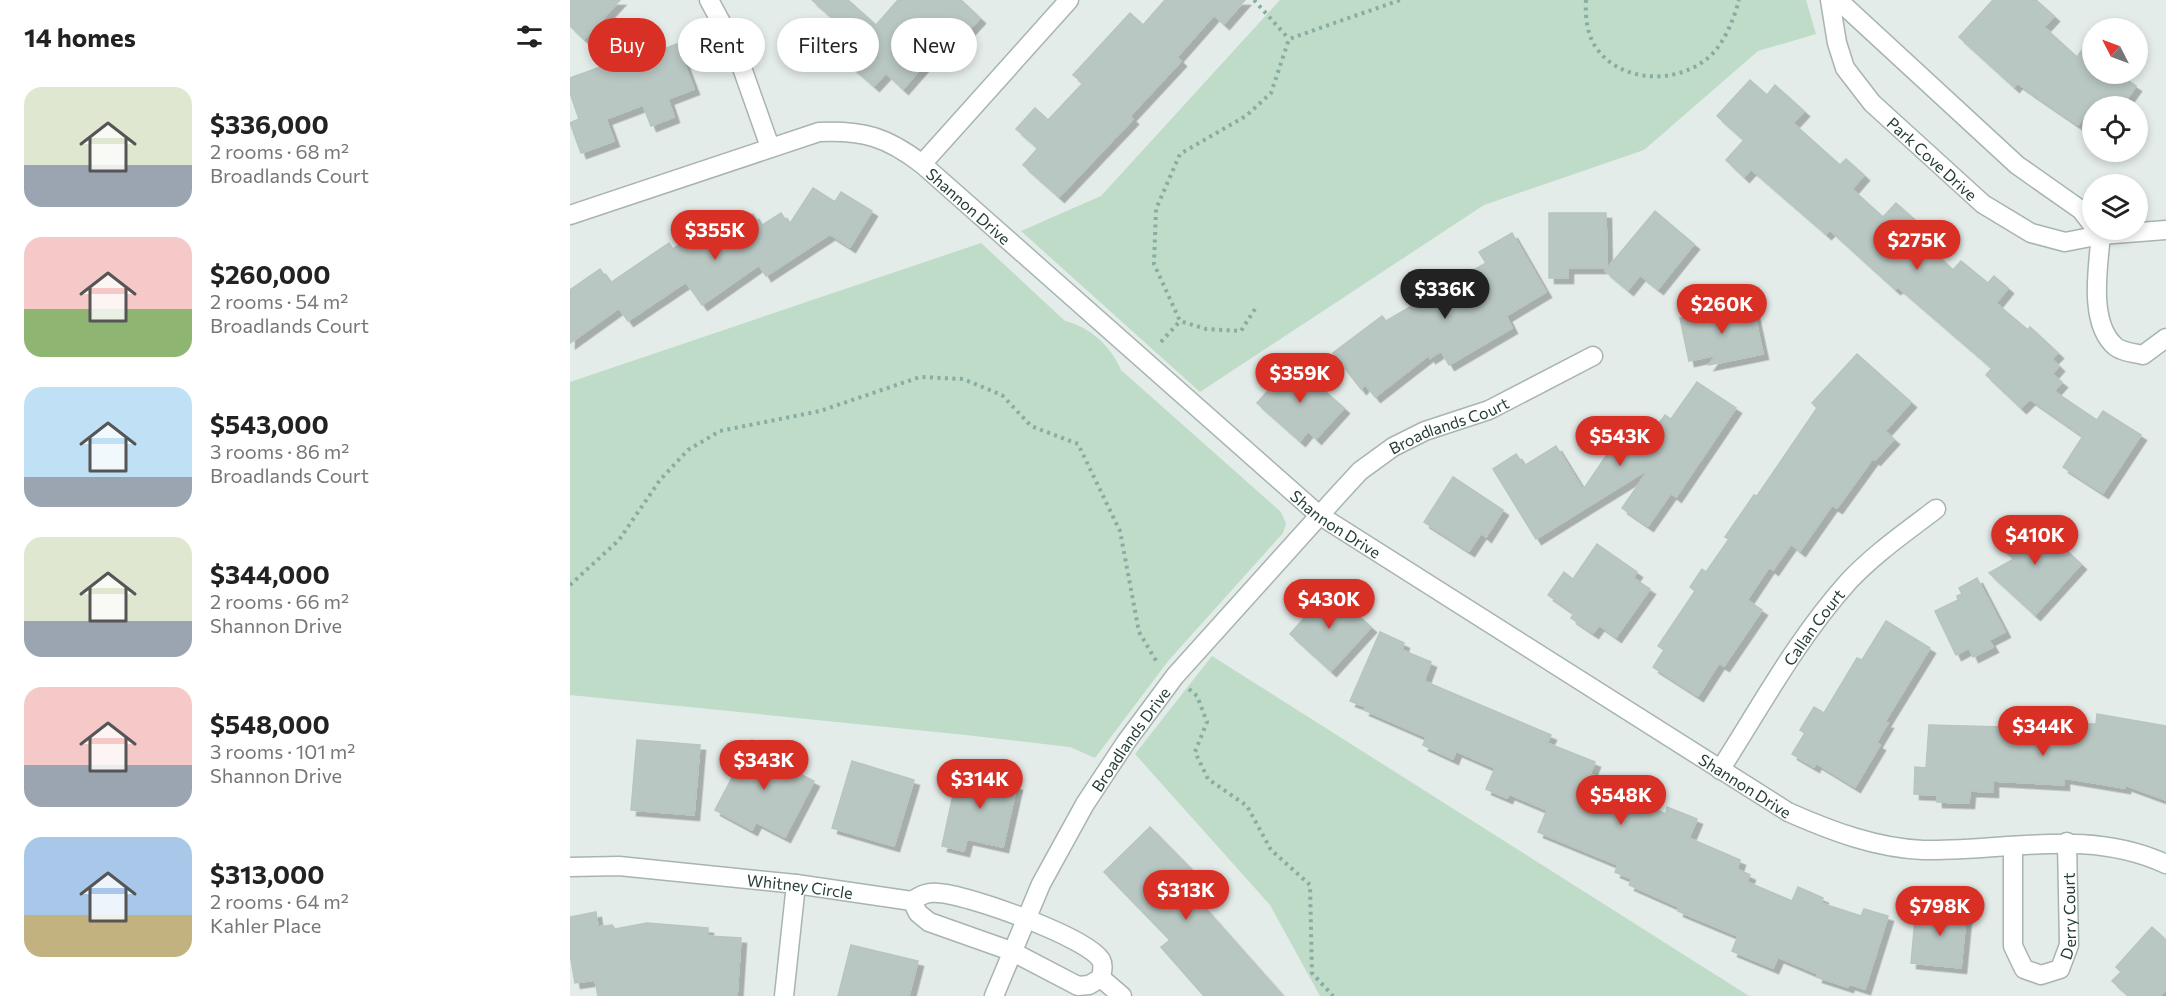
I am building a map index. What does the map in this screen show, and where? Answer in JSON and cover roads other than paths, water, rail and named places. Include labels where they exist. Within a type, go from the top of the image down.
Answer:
[{"type":"street","points":[[709,0],[735,48],[770,147]]},
{"type":"street","points":[[922,164],[1069,0]]},
{"type":"street","name":"Park Cove Drive","points":[[1830,0],[1837,43],[1845,68],[1872,103],[1983,204],[2031,233],[2065,242],[2082,235]]},
{"type":"street","points":[[1838,0],[2017,165],[2082,211]]},
{"type":"street","name":"Shannon Drive","points":[[570,215],[819,132],[848,130],[883,139],[900,147],[922,164],[1319,515],[1788,812],[1833,831],[1879,844],[1920,850],[1962,850],[2067,842],[2112,847],[2166,864]]},
{"type":"street","name":"Park Cove Drive","points":[[2148,230],[2166,230]]},
{"type":"street","points":[[2097,240],[2100,326],[2117,348],[2143,355],[2166,338]]},
{"type":"street","name":"Broadlands Court","points":[[1319,515],[1360,471],[1393,447],[1425,431],[1490,410],[1593,356]]},
{"type":"street","name":"Callan Court","points":[[1720,770],[1813,624],[1849,581],[1891,543],[1936,509]]},
{"type":"street","name":"Broadlands Drive","points":[[994,996],[1024,918],[1085,804],[1126,742],[1175,676],[1319,515]]},
{"type":"street","name":"Derry Court","points":[[2013,846],[2013,946],[2024,969],[2041,975],[2060,969],[2069,945],[2067,842]]},
{"type":"street","name":"Whitney Circle","points":[[570,867],[619,866],[796,884],[912,901],[925,893],[939,892],[971,899],[1024,918],[1093,952],[1100,959],[1103,968],[1101,978]]},
{"type":"street","points":[[784,996],[796,884]]},
{"type":"street","points":[[912,901],[918,913],[929,922],[1011,951],[1078,986],[1089,985],[1101,978],[1122,996]]}]
